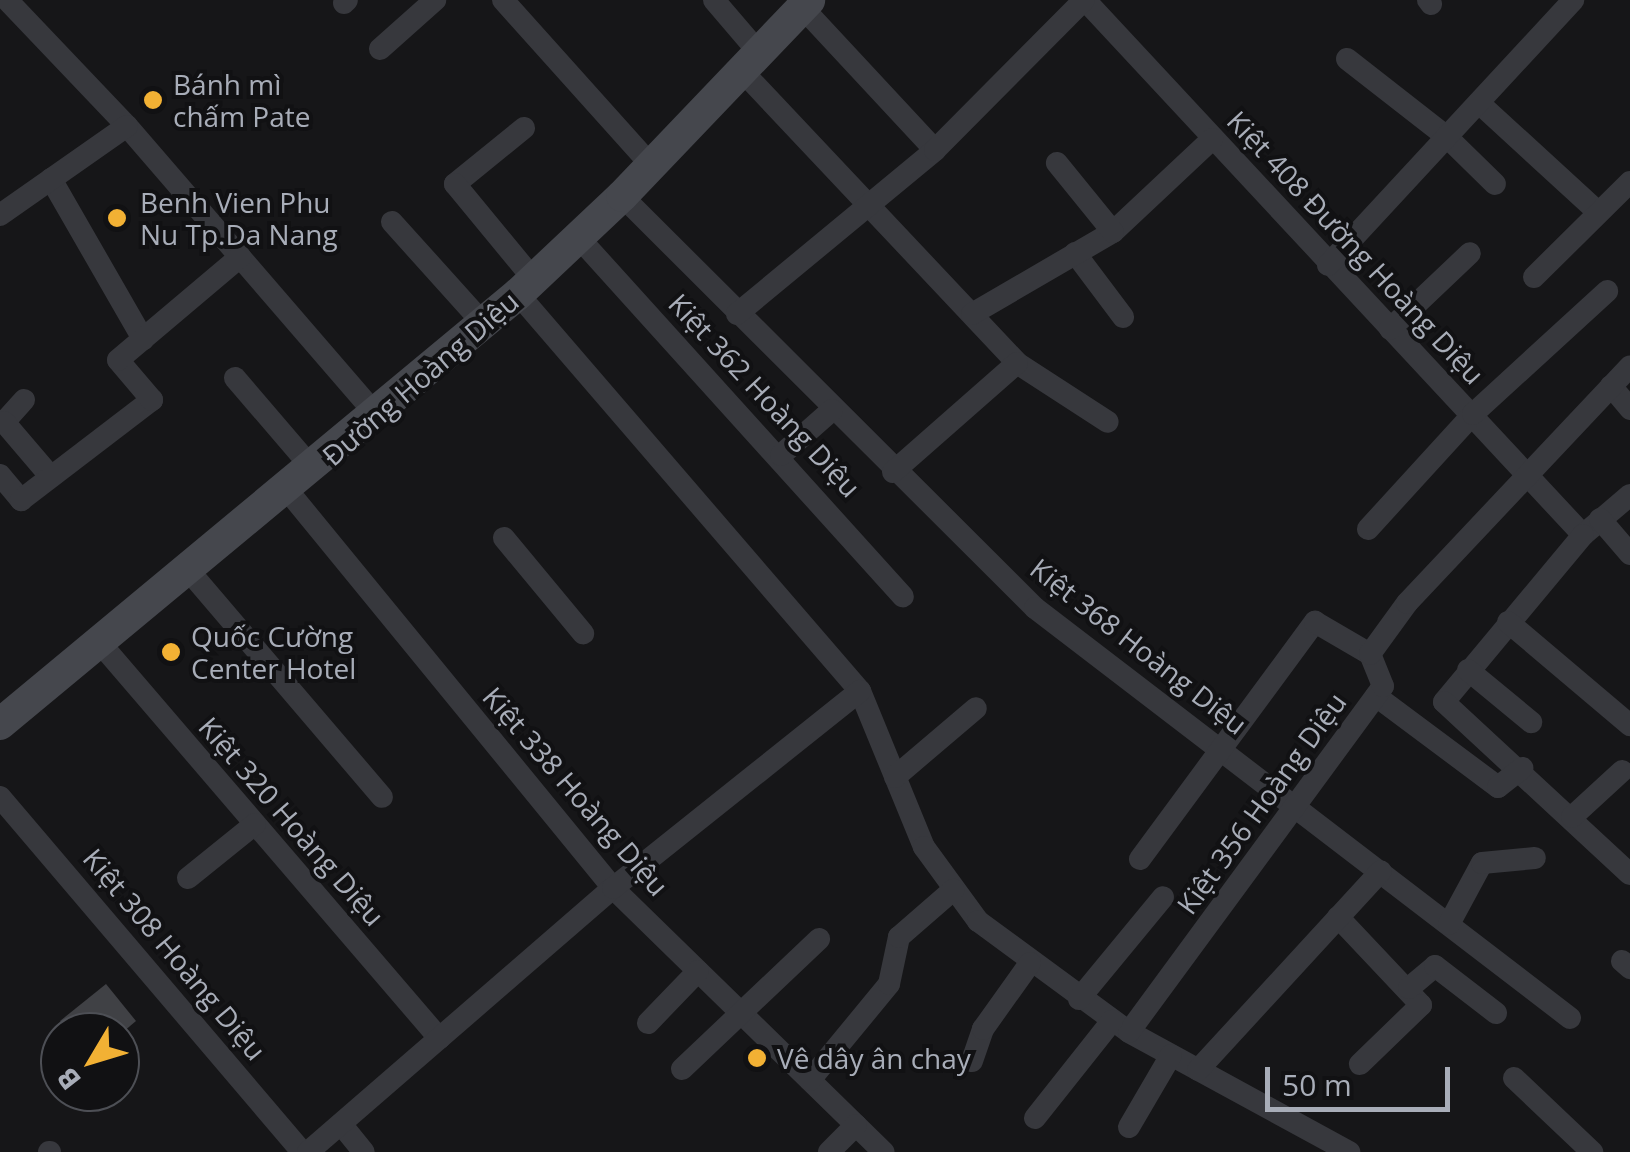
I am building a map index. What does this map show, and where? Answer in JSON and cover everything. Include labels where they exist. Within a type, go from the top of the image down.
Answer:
[{"type":"main road","name":"Đường Hoàng Diệu","points":[[0,724],[288,492],[526,287],[652,166],[806,4]]},
{"type":"street","points":[[8,0],[127,126],[376,414]]},
{"type":"street","points":[[380,49],[434,0]]},
{"type":"street","points":[[502,0],[652,166]]},
{"type":"street","points":[[714,0],[752,64],[1017,364],[1108,422]]},
{"type":"street","points":[[737,314],[868,199],[934,150],[1084,0]]},
{"type":"street","name":"Kiệt 408 Đường Hoàng Diệu","points":[[1084,0],[1328,265],[1528,470],[1591,527],[1630,554]]},
{"type":"street","points":[[806,4],[934,150]]},
{"type":"street","points":[[1328,265],[1447,137],[1562,4]]},
{"type":"street","points":[[1347,59],[1447,137],[1495,184]]},
{"type":"street","points":[[1478,102],[1598,211]]},
{"type":"street","points":[[0,214],[127,126]]},
{"type":"street","points":[[524,128],[455,184],[526,287],[860,692],[924,847],[953,890],[978,921],[1079,999],[1171,1055],[1349,1152]]},
{"type":"street","points":[[972,314],[1113,232],[1212,139]]},
{"type":"street","points":[[1056,162],[1113,232]]},
{"type":"street","points":[[51,179],[143,339]]},
{"type":"street","points":[[1534,278],[1630,182]]},
{"type":"street","name":"Kiệt 368 Hoàng Diệu","points":[[622,196],[893,472],[1035,608],[1570,1018]]},
{"type":"street","points":[[392,222],[483,323]]},
{"type":"street","name":"Kiệt 362 Hoàng Diệu","points":[[579,238],[781,455],[904,596]]},
{"type":"street","points":[[1390,328],[1470,253]]},
{"type":"street","points":[[1075,254],[1124,317]]},
{"type":"street","points":[[1,479],[22,500],[152,400],[118,360],[240,257]]},
{"type":"street","points":[[1368,529],[1474,414],[1607,292]]},
{"type":"street","points":[[893,472],[1017,364]]},
{"type":"street","points":[[1140,859],[1225,751],[1315,622],[1370,654],[1407,603],[1528,470],[1630,366]]},
{"type":"street","points":[[235,378],[313,470]]},
{"type":"street","points":[[1611,386],[1630,409]]},
{"type":"street","points":[[24,400],[4,422],[51,477]]},
{"type":"street","points":[[781,455],[832,410]]},
{"type":"street","name":"Kiệt 338 Hoàng Diệu","points":[[288,492],[613,888],[884,1152]]},
{"type":"street","points":[[1630,495],[1591,527],[1444,702],[1522,768],[1630,874]]},
{"type":"street","points":[[504,538],[583,633]]},
{"type":"street","points":[[189,571],[382,797]]},
{"type":"street","points":[[1508,622],[1630,725]]},
{"type":"street","name":"Kiệt 320 Hoàng Diệu","points":[[100,643],[439,1038]]},
{"type":"street","name":"Kiệt 356 Hoàng Diệu","points":[[1036,1118],[1120,1026],[1298,806],[1382,686],[1370,654]]},
{"type":"street","points":[[1468,670],[1531,722]]},
{"type":"street","points":[[305,1152],[613,888],[860,692]]},
{"type":"street","points":[[1376,696],[1498,787],[1522,768]]},
{"type":"street","points":[[895,777],[976,708]]},
{"type":"street","points":[[1572,816],[1622,771]]},
{"type":"street","name":"Kiệt 308 Hoàng Diệu","points":[[0,797],[305,1152]]},
{"type":"street","points":[[188,878],[255,824]]},
{"type":"street","points":[[1449,924],[1482,863],[1535,858]]},
{"type":"street","points":[[1198,1070],[1381,871]]},
{"type":"street","points":[[810,1080],[889,984],[899,937],[953,890]]},
{"type":"street","points":[[1079,999],[1163,896]]},
{"type":"street","points":[[1338,918],[1409,988],[1420,1005],[1360,1064]]},
{"type":"street","points":[[682,1069],[819,940]]},
{"type":"street","points":[[972,1061],[983,1030],[1030,963]]},
{"type":"street","points":[[1409,988],[1435,966],[1496,1013]]},
{"type":"street","points":[[648,1024],[698,971]]},
{"type":"street","points":[[1129,1127],[1171,1055]]},
{"type":"street","points":[[1514,1078],[1592,1152]]},
{"type":"street","points":[[340,1124],[364,1152]]},
{"type":"street","points":[[828,1152],[856,1125]]},
{"type":"building","points":[[106,984],[129,1012],[71,1012]]},
{"type":"place","name":"Bánh mì chấm Pate","points":[[153,100]]},
{"type":"place","name":"Benh Vien Phu Nu Tp.Da Nang","points":[[117,218]]},
{"type":"place","name":"Quốc Cường Center Hotel","points":[[171,652]]},
{"type":"place","name":"Vê dây ân chay","points":[[757,1058]]}]
